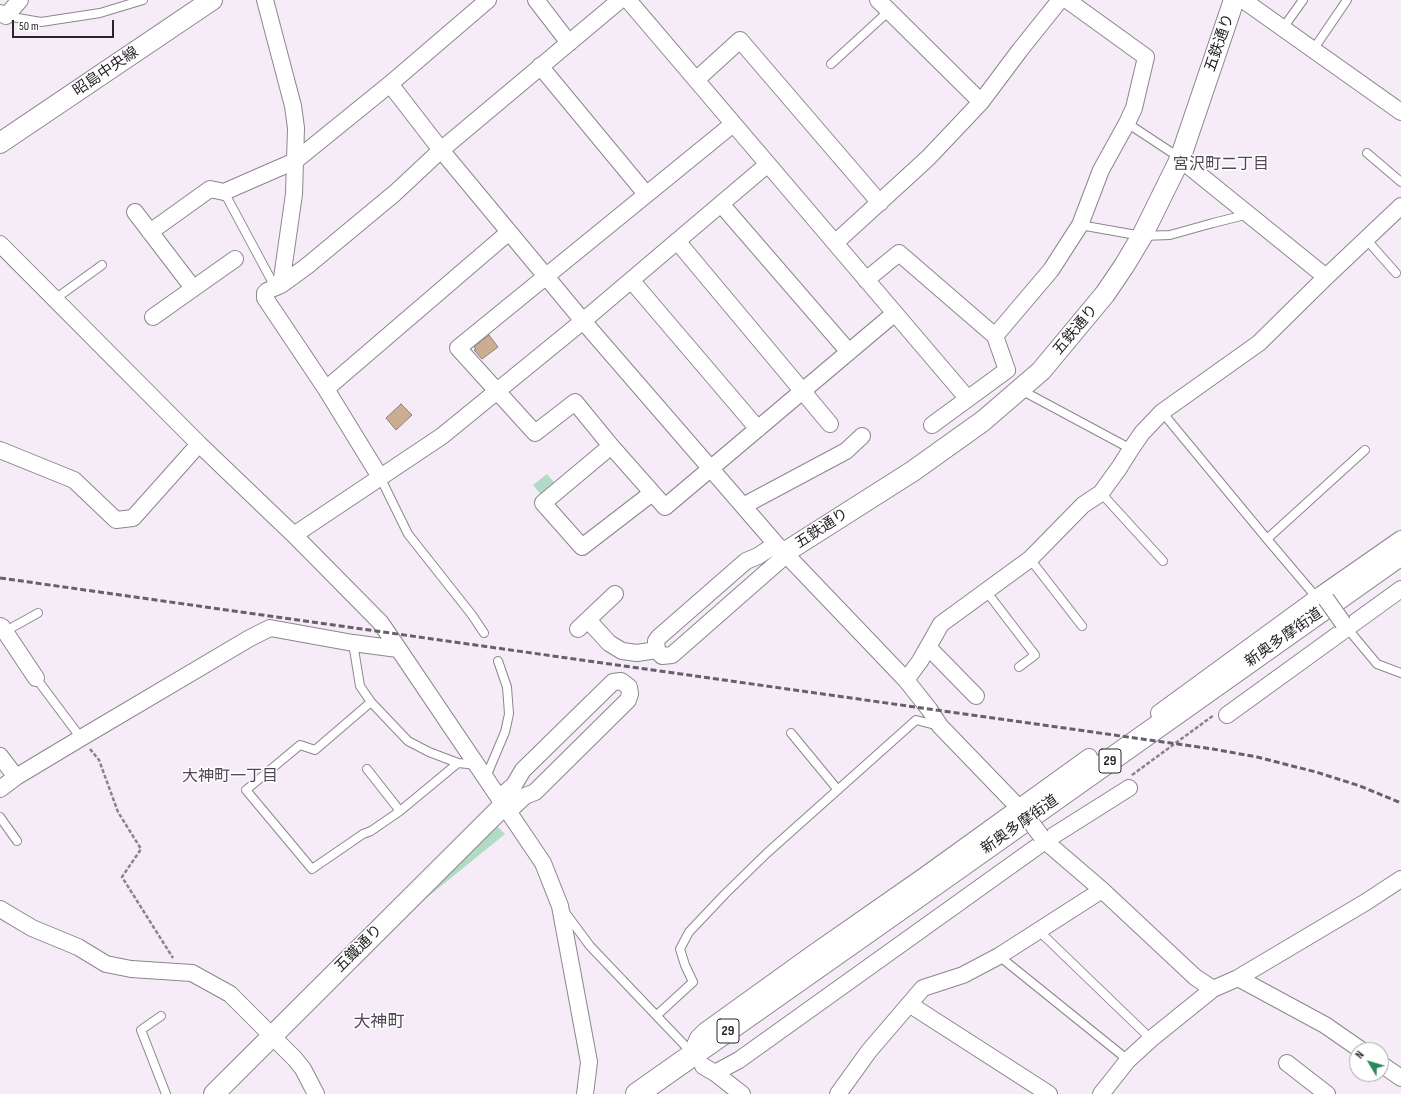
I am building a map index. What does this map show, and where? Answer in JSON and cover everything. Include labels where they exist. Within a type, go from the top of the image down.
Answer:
[{"type":"main road","name":"新奥多摩街道","points":[[664,1094],[1401,554]]},
{"type":"main road","name":"新奥多摩街道","points":[[637,1094],[704,1065],[1401,573]]},
{"type":"street","points":[[3,14],[20,0]]},
{"type":"street","points":[[265,0],[293,106],[296,128],[294,194],[278,286]]},
{"type":"street","points":[[150,232],[210,189],[224,192],[296,162],[488,0]]},
{"type":"street","points":[[536,0],[569,43]]},
{"type":"street","points":[[380,477],[326,389],[265,298],[266,291],[278,286],[307,266],[389,198],[441,150],[620,0]]},
{"type":"street","points":[[628,0],[968,399]]},
{"type":"street","points":[[835,243],[928,158],[981,102],[1060,0]]},
{"type":"street","points":[[995,336],[1051,270],[1080,225],[1101,170],[1134,108],[1146,57],[1067,0]]},
{"type":"street","name":"五鉄通り","points":[[782,551],[913,471],[983,421],[1021,390],[1041,371],[1105,294],[1142,236],[1180,159],[1234,0]]},
{"type":"street","points":[[1243,0],[1401,112]]},
{"type":"street","name":"昭島中央線","points":[[0,143],[208,1]]},
{"type":"street","points":[[883,5],[981,102]]},
{"type":"street","points":[[696,80],[740,40],[880,203]]},
{"type":"street","points":[[540,66],[646,194]]},
{"type":"street","points":[[390,84],[441,150],[583,321],[782,551],[906,680],[929,709],[940,726],[1022,810],[1043,838],[1102,890],[1195,977],[1213,988]]},
{"type":"street","points":[[733,124],[458,348],[534,433],[575,402],[665,507],[895,313]]},
{"type":"street","points":[[1180,159],[1326,277]]},
{"type":"street","points":[[294,535],[442,436],[583,321],[768,164]]},
{"type":"street","points":[[721,204],[849,352]]},
{"type":"street","points":[[906,680],[920,662],[941,624],[1030,559],[1083,505],[1101,493],[1142,433],[1162,412],[1258,343],[1401,207]]},
{"type":"street","points":[[135,212],[193,288]]},
{"type":"street","points":[[326,389],[509,232]]},
{"type":"street","points":[[677,241],[830,424]]},
{"type":"street","points":[[0,244],[199,444],[294,535],[380,622],[544,863],[560,906],[589,1062],[585,1094]]},
{"type":"street","points":[[866,280],[899,254],[995,336],[1007,370],[932,425]]},
{"type":"street","points":[[152,317],[235,259]]},
{"type":"street","points":[[631,280],[758,429]]},
{"type":"street","points":[[743,506],[846,451],[862,436]]},
{"type":"street","points":[[0,450],[74,480],[116,520],[132,518],[199,444]]},
{"type":"street","points":[[612,446],[543,503],[582,547],[652,493]]},
{"type":"street","points":[[1158,712],[1322,597],[1401,539]]},
{"type":"street","points":[[782,551],[672,655],[662,656],[657,650],[656,641],[746,561],[758,556],[782,551]]},
{"type":"street","points":[[1221,715],[1345,626],[1401,589]]},
{"type":"street","points":[[615,594],[583,624],[622,651],[637,652],[657,650]]},
{"type":"street","points":[[1322,597],[1345,626]]},
{"type":"street","points":[[0,789],[16,777],[81,738],[250,638],[270,628],[353,643],[398,649]]},
{"type":"street","points":[[2,629],[36,678]]},
{"type":"street","points":[[928,647],[976,696]]},
{"type":"street","points":[[621,681],[629,687],[630,694],[628,700],[535,792],[504,805],[522,770],[613,682],[621,681]]},
{"type":"street","points":[[0,756],[16,777]]},
{"type":"street","points":[[742,1094],[704,1065],[695,1045],[698,1038],[705,1031],[812,954],[1022,810],[1089,757]]},
{"type":"street","points":[[704,1065],[739,1060],[1043,838],[1128,783]]},
{"type":"street","name":"五鐵通り","points":[[214,1094],[504,805]]},
{"type":"street","points":[[1101,1094],[1128,1060],[1213,988],[1238,978],[1366,902],[1401,879]]},
{"type":"street","points":[[838,1094],[869,1050],[923,988],[963,975],[999,956],[1102,890]]},
{"type":"street","points":[[0,909],[32,928],[78,947],[106,964],[130,969],[192,973],[230,994],[304,1069],[316,1094]]},
{"type":"street","points":[[1238,978],[1325,1026],[1349,1042]]},
{"type":"street","points":[[909,1004],[1049,1094]]},
{"type":"street","points":[[1287,1063],[1327,1094]]},
{"type":"street","points":[[1389,1070],[1401,1078]]},
{"type":"lane","points":[[3,14],[41,22],[100,13],[143,0]]},
{"type":"lane","points":[[1283,28],[1303,0]]},
{"type":"lane","points":[[1313,50],[1347,0]]},
{"type":"lane","points":[[831,64],[883,5]]},
{"type":"lane","points":[[1127,123],[1180,159]]},
{"type":"lane","points":[[1367,153],[1401,182]]},
{"type":"lane","points":[[224,192],[278,286]]},
{"type":"lane","points":[[1080,225],[1142,236],[1170,235],[1249,214]]},
{"type":"lane","points":[[1366,239],[1396,273]]},
{"type":"lane","points":[[55,299],[102,265]]},
{"type":"lane","points":[[1021,390],[1131,449]]},
{"type":"lane","points":[[1162,412],[1267,539],[1322,597]]},
{"type":"lane","points":[[1267,539],[1365,450]]},
{"type":"lane","points":[[380,477],[408,534],[472,614],[484,633]]},
{"type":"lane","points":[[1101,493],[1162,561]]},
{"type":"lane","points":[[1030,559],[1082,626]]},
{"type":"lane","points":[[986,590],[1035,655],[1019,667]]},
{"type":"lane","points":[[2,629],[38,613]]},
{"type":"lane","points":[[1345,626],[1377,664],[1401,673]]},
{"type":"lane","points":[[353,643],[360,686],[371,702],[408,741],[430,752],[482,771],[505,732],[509,714],[508,687],[498,661]]},
{"type":"lane","points":[[36,678],[81,738]]},
{"type":"lane","points":[[371,702],[315,750],[300,745],[246,790],[312,868],[400,811],[458,763]]},
{"type":"lane","points":[[657,1015],[693,982],[685,965],[680,949],[689,932],[725,894],[767,853],[916,720],[940,726]]},
{"type":"lane","points":[[791,733],[838,790]]},
{"type":"lane","points":[[367,769],[400,811]]},
{"type":"lane","points":[[0,817],[18,841]]},
{"type":"lane","points":[[560,906],[590,946],[704,1065]]},
{"type":"lane","points":[[1039,931],[1151,1039]]},
{"type":"lane","points":[[999,956],[1128,1060]]},
{"type":"lane","points":[[161,1016],[141,1030],[166,1094]]},
{"type":"path","points":[[1128,783],[1221,715]]},
{"type":"path","points":[[81,738],[99,760],[118,812],[141,849],[122,877],[182,972]]},
{"type":"green space","points":[[547,474],[557,486],[543,497],[533,485]]},
{"type":"green space","points":[[494,823],[505,834],[398,921]]},
{"type":"building","points":[[489,335],[498,347],[482,359],[474,350],[476,349],[474,347]]},
{"type":"building","points":[[401,404],[412,415],[396,430],[386,418]]},
{"type":"railway","points":[[0,578],[1213,749],[1257,757],[1316,772],[1360,786],[1401,803]]},
{"type":"district","name":"宮沢町二丁目","points":[[1221,165]]},
{"type":"district","name":"大神町一丁目","points":[[230,777]]},
{"type":"district","name":"大神町","points":[[379,1023]]}]
